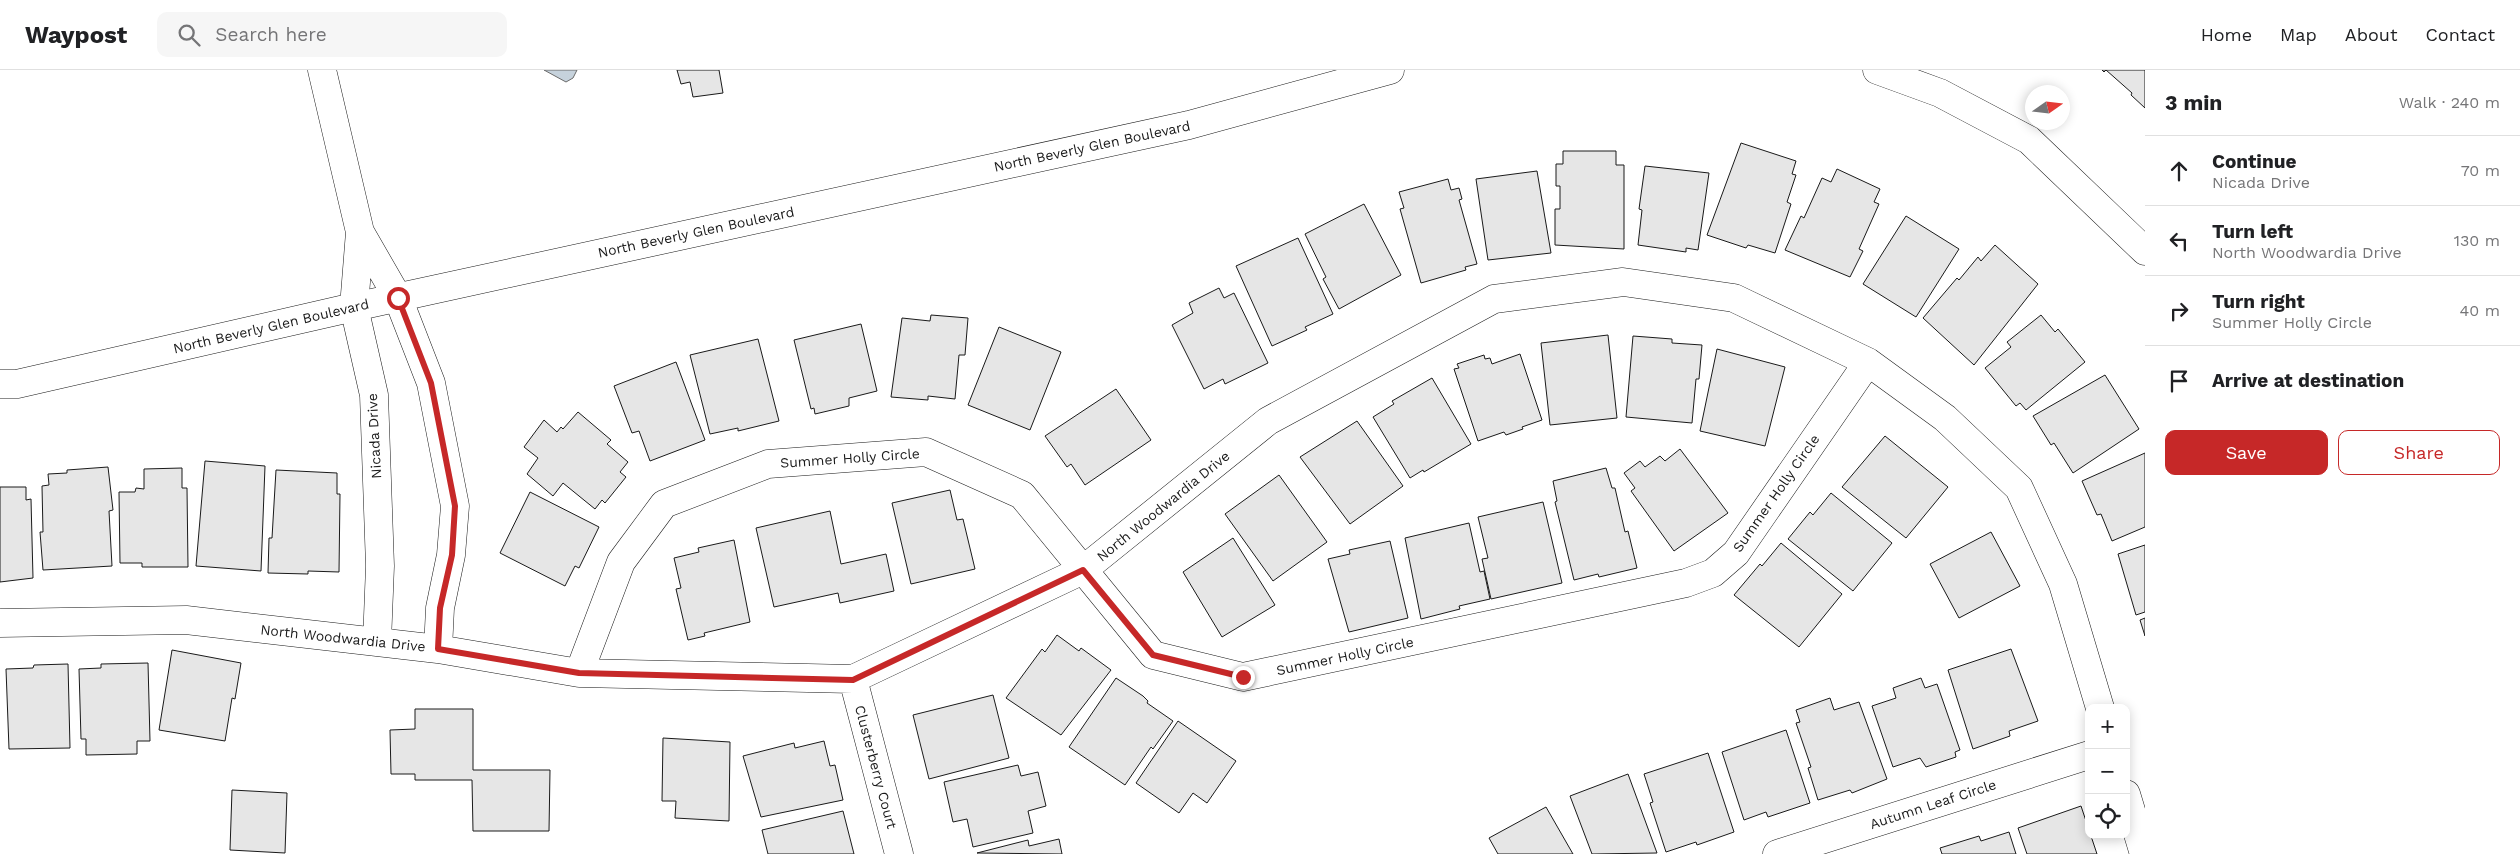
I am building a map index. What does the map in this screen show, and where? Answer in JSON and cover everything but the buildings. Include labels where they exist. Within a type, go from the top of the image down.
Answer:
[{"type":"street","name":"Nicada Drive","points":[[322,70],[360,232],[398,298],[431,383],[455,506],[452,555],[440,608],[438,649]]},
{"type":"street","name":"North Beverly Glen Boulevard","points":[[0,384],[17,384],[354,307],[1189,124],[1390,70]]},
{"type":"street","points":[[1877,70],[1940,93],[2029,140],[2145,251]]},
{"type":"street","name":"Nicada Drive","points":[[360,232],[354,307],[374,396],[380,566],[377,642]]},
{"type":"street","name":"North Woodwardia Drive","points":[[0,623],[186,620],[438,649],[579,673],[853,680],[1083,570],[1268,421],[1494,299],[1623,282],[1734,298],[1868,362],[1945,418],[2019,488],[2063,584],[2099,704]]},
{"type":"street","name":"Summer Holly Circle","points":[[579,673],[621,562],[664,504],[768,464],[926,452],[1022,495],[1153,655],[1243,677],[1686,583],[1713,573],[1736,552],[1868,362]]},
{"type":"street","name":"Clusterberry Court","points":[[853,680],[899,854]]},
{"type":"street","name":"Autumn Leaf Circle","points":[[1777,854],[2085,756]]},
{"type":"street","points":[[2130,807],[2144,854]]},
{"type":"shaded area","points":[[544,70],[577,70],[573,78],[566,82]]},
{"type":"route","points":[[398,298],[431,383],[455,506],[452,555],[440,608],[438,649],[579,673],[853,680],[1083,570],[1153,655],[1243,677]]}]
